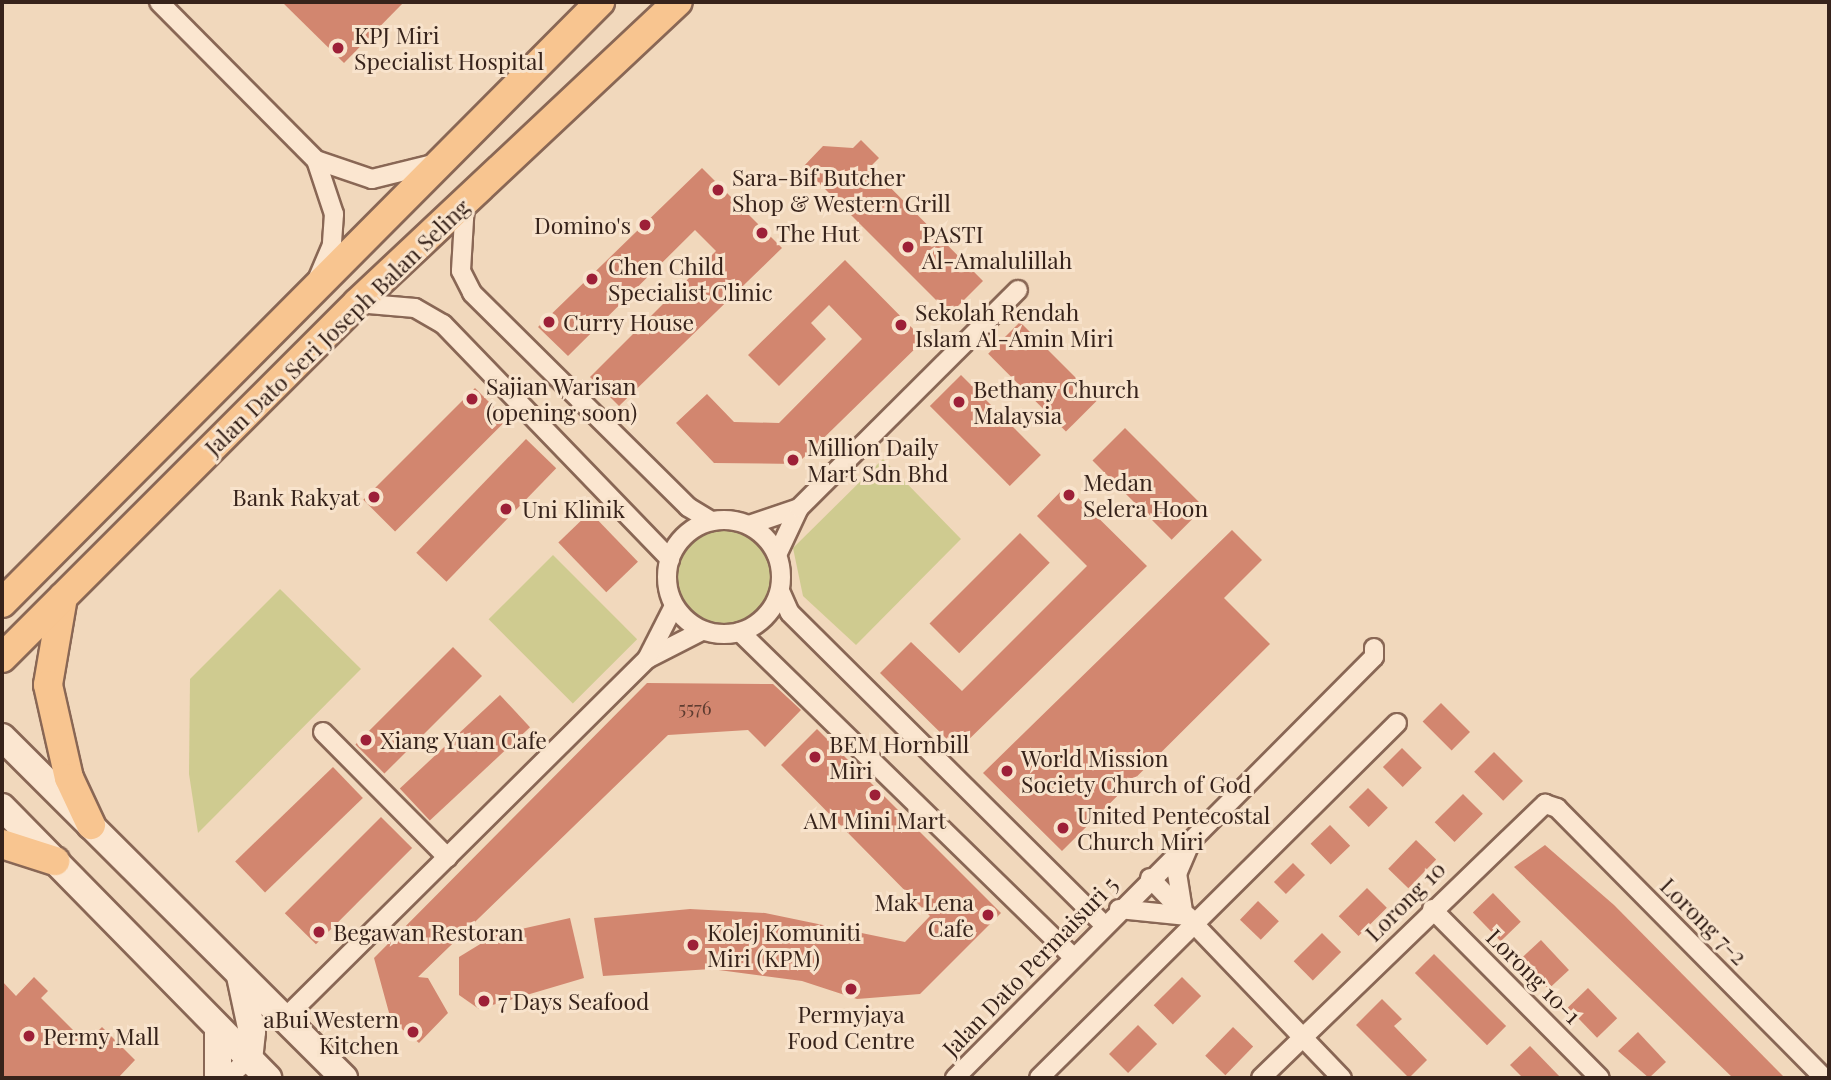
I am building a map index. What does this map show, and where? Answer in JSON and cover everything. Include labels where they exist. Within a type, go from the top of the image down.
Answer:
[{"type":"main road","name":"Jalan Dato Seri Joseph Balan Seling","points":[[2,603],[600,2]]},
{"type":"main road","name":"Jalan Dato Seri Joseph Balan Seling","points":[[2,658],[357,303],[678,2]]},
{"type":"main road","points":[[63,597],[48,685],[69,778],[91,825]]},
{"type":"main road","points":[[2,844],[55,861]]},
{"type":"street","points":[[159,2],[316,160],[334,214],[332,245],[313,289]]},
{"type":"street","points":[[316,160],[372,179],[441,162]]},
{"type":"street","points":[[464,203],[461,271],[472,293],[688,508],[711,521],[749,525],[799,508]]},
{"type":"street","points":[[1018,290],[799,508],[777,555],[780,591],[790,613],[1104,925]]},
{"type":"street","points":[[284,1019],[647,659],[674,606],[670,559],[443,324],[415,308],[357,303]]},
{"type":"street","points":[[670,559],[686,536],[711,521]]},
{"type":"street","points":[[749,525],[777,555]]},
{"type":"street","points":[[647,659],[702,631],[740,632],[758,624],[780,591]]},
{"type":"street","points":[[674,606],[702,631]]},
{"type":"street","points":[[740,632],[1073,957]]},
{"type":"street","name":"Jalan Dato Permaisuri 5","points":[[955,1078],[1195,832],[1374,657],[1374,648]]},
{"type":"street","points":[[1039,1078],[1189,917],[1397,723]]},
{"type":"street","points":[[323,732],[448,858]]},
{"type":"street","points":[[2,737],[344,1078]]},
{"type":"street","name":"Lorong 10","points":[[1261,1078],[1432,909],[1545,804]]},
{"type":"street","name":"Lorong 7-2","points":[[1545,804],[1557,808],[1824,1078]]},
{"type":"street","points":[[2,807],[268,1078]]},
{"type":"street","points":[[1189,917],[1177,874],[1195,832]]},
{"type":"street","points":[[1150,878],[1342,1078]]},
{"type":"street","points":[[1119,909],[1189,917]]},
{"type":"street","name":"Lorong 10-1","points":[[1432,909],[1600,1078]]},
{"type":"street","points":[[228,1078],[248,1059],[252,1032],[240,974]]},
{"type":"street","points":[[218,1028],[218,1078]]},
{"type":"shaded area","points":[[883,459],[961,539],[856,645],[803,596],[793,548]]},
{"type":"shaded area","points":[[724,529],[742,533],[758,543],[768,559],[772,577],[768,595],[758,611],[742,621],[724,625],[706,621],[690,611],[680,595],[676,577],[680,559],[690,543],[706,533]]},
{"type":"shaded area","points":[[553,555],[637,639],[573,703],[489,619]]},
{"type":"shaded area","points":[[280,589],[361,669],[198,833],[189,774],[190,679]]},
{"type":"building","points":[[282,2],[404,2],[344,63]]},
{"type":"building","points":[[861,140],[879,158],[870,167],[983,281],[950,314],[803,167],[823,146],[853,148]]},
{"type":"building","points":[[702,168],[782,248],[619,406],[590,377],[716,251],[695,230],[568,356],[538,327]]},
{"type":"building","points":[[845,260],[924,340],[797,464],[714,463],[676,423],[707,394],[734,422],[779,423],[862,339],[829,305],[811,323],[826,339],[779,386],[748,355]]},
{"type":"building","points":[[1020,322],[1098,400],[1066,432],[988,354]]},
{"type":"building","points":[[961,375],[1041,455],[1010,486],[930,406]]},
{"type":"building","points":[[475,388],[507,420],[395,532],[363,500]]},
{"type":"building","points":[[1125,428],[1204,507],[1172,540],[1092,461]]},
{"type":"building","points":[[526,439],[556,468],[446,582],[416,553]]},
{"type":"building","points":[[1066,486],[1147,566],[958,750],[880,673],[911,642],[962,691],[1087,566],[1037,516]]},
{"type":"building","points":[[590,512],[638,562],[606,592],[558,543]]},
{"type":"building","points":[[1232,530],[1262,560],[1224,598],[1270,644],[1062,851],[983,773]]},
{"type":"building","points":[[1020,533],[1050,563],[959,653],[929,624]]},
{"type":"building","points":[[453,647],[482,676],[384,774],[355,745]]},
{"type":"building","points":[[647,683],[773,684],[801,710],[765,747],[748,730],[668,735],[418,977],[428,978],[448,1013],[419,1043],[391,1020],[374,958]]},
{"type":"building","points":[[500,695],[530,727],[430,821],[400,788]]},
{"type":"building","points":[[1441,703],[1470,732],[1452,750],[1423,721]]},
{"type":"building","points":[[817,729],[1001,913],[920,994],[857,999],[802,981],[711,969],[603,976],[594,918],[690,909],[765,913],[905,942],[930,916],[781,765]]},
{"type":"building","points":[[1402,748],[1422,768],[1403,787],[1383,767]]},
{"type":"building","points":[[1494,752],[1523,781],[1503,801],[1474,772]]},
{"type":"building","points":[[333,767],[363,798],[265,892],[235,861]]},
{"type":"building","points":[[1368,788],[1388,808],[1369,827],[1349,807]]},
{"type":"building","points":[[1463,794],[1483,814],[1455,842],[1435,822]]},
{"type":"building","points":[[381,817],[412,848],[316,944],[285,913]]},
{"type":"building","points":[[1330,825],[1350,846],[1331,865],[1311,844]]},
{"type":"building","points":[[1416,840],[1436,859],[1408,888],[1388,869]]},
{"type":"building","points":[[1545,845],[1614,905],[1785,1078],[1733,1078],[1514,867]]},
{"type":"building","points":[[1293,863],[1305,875],[1286,894],[1274,882]]},
{"type":"building","points":[[1367,888],[1387,908],[1359,936],[1339,916]]},
{"type":"building","points":[[1493,893],[1521,922],[1501,941],[1473,912]]},
{"type":"building","points":[[1258,901],[1279,921],[1261,940],[1240,920]]},
{"type":"building","points":[[570,918],[584,978],[479,1009],[459,995],[459,957],[495,935]]},
{"type":"building","points":[[1322,933],[1341,952],[1313,980],[1294,961]]},
{"type":"building","points":[[1541,940],[1569,970],[1548,989],[1521,959]]},
{"type":"building","points":[[1434,954],[1506,1026],[1487,1045],[1415,973]]},
{"type":"building","points":[[34,977],[48,991],[41,998],[86,1043],[102,1027],[135,1060],[118,1078],[2,1078],[2,981],[16,996]]},
{"type":"building","points":[[1182,977],[1201,996],[1173,1024],[1154,1005]]},
{"type":"building","points":[[1588,988],[1617,1018],[1597,1038],[1568,1007]]},
{"type":"building","points":[[1382,999],[1402,1019],[1394,1026],[1427,1060],[1409,1078],[1356,1025]]},
{"type":"building","points":[[1138,1025],[1157,1044],[1128,1073],[1109,1054]]},
{"type":"building","points":[[1233,1027],[1253,1046],[1225,1075],[1205,1056]]},
{"type":"building","points":[[1638,1032],[1666,1062],[1649,1078],[1618,1051]]},
{"type":"building","points":[[1530,1046],[1561,1078],[1523,1078],[1510,1065]]},
{"type":"place","name":"KPJ Miri Specialist Hospital","points":[[338,48]]},
{"type":"place","name":"Sara-Bif Butcher Shop & Western Grill","points":[[718,190]]},
{"type":"place","name":"Domino's","points":[[645,225]]},
{"type":"place","name":"The Hut","points":[[762,233]]},
{"type":"place","name":"PASTI Al-Amalulillah","points":[[908,247]]},
{"type":"place","name":"Chen Child Specialist Clinic","points":[[592,279]]},
{"type":"place","name":"Curry House","points":[[549,322]]},
{"type":"place","name":"Sekolah Rendah Islam Al-Amin Miri","points":[[901,325]]},
{"type":"place","name":"Sajian Warisan (opening soon)","points":[[472,399]]},
{"type":"place","name":"Bethany Church Malaysia","points":[[959,402]]},
{"type":"place","name":"Million Daily Mart Sdn Bhd","points":[[793,460]]},
{"type":"place","name":"Medan Selera Hoon","points":[[1069,495]]},
{"type":"place","name":"Bank Rakyat","points":[[374,497]]},
{"type":"place","name":"Uni Klinik","points":[[506,509]]},
{"type":"place","name":"Xiang Yuan Cafe","points":[[366,740]]},
{"type":"place","name":"BEM Hornbill Miri","points":[[815,757]]},
{"type":"place","name":"World Mission Society Church of God","points":[[1007,771]]},
{"type":"place","name":"AM Mini Mart","points":[[875,795]]},
{"type":"place","name":"United Pentecostal Church Miri","points":[[1063,828]]},
{"type":"place","name":"Mak Lena Cafe","points":[[988,915]]},
{"type":"place","name":"Begawan Restoran","points":[[319,932]]},
{"type":"place","name":"Kolej Komuniti Miri (KPM)","points":[[693,945]]},
{"type":"place","name":"Permyjaya Food Centre","points":[[851,989]]},
{"type":"place","name":"7 Days Seafood","points":[[484,1001]]},
{"type":"place","name":"aBui Western Kitchen","points":[[413,1032]]},
{"type":"place","name":"Permy Mall","points":[[29,1036]]}]
